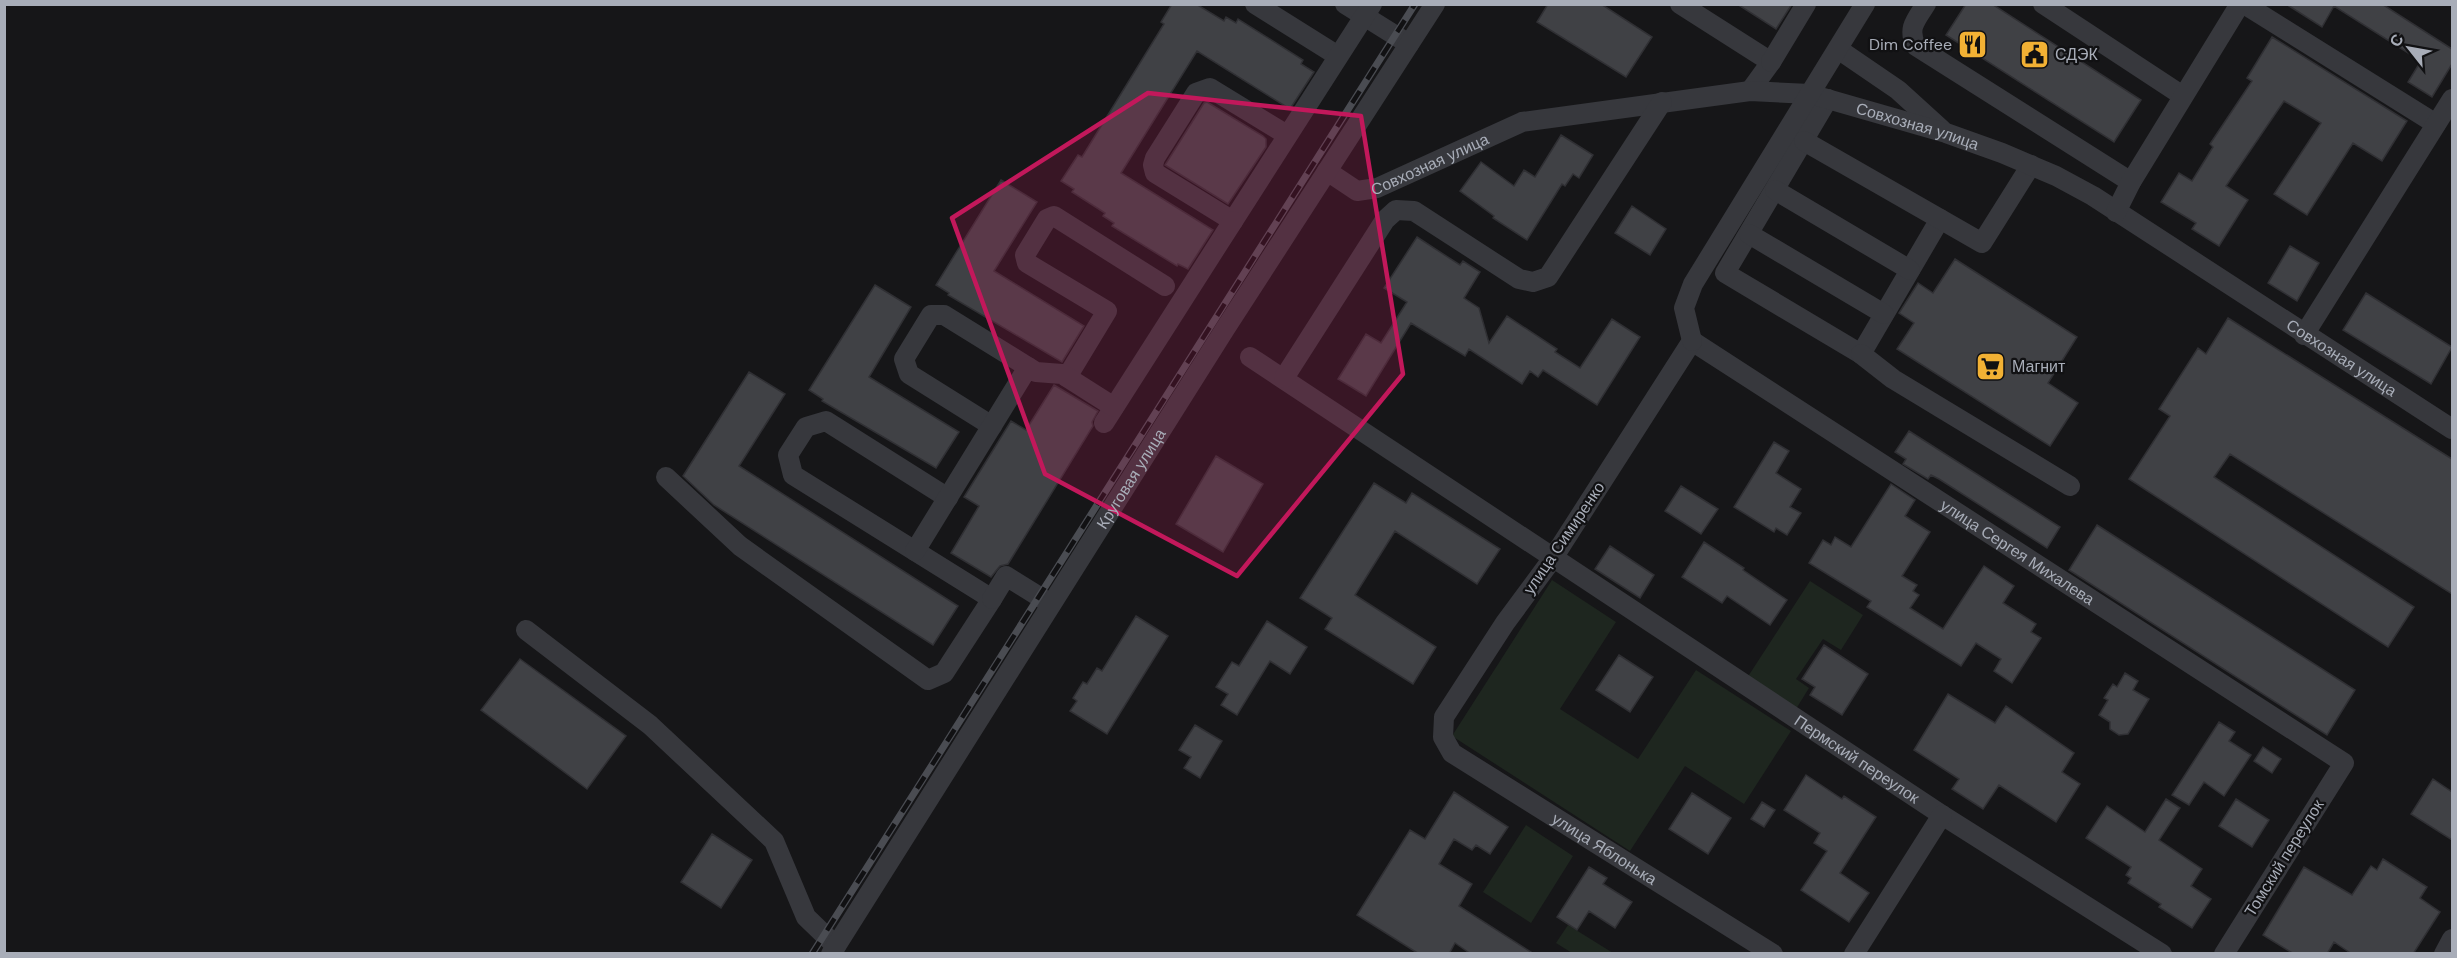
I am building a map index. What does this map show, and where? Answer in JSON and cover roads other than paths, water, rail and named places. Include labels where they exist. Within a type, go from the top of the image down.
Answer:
[{"type":"street","points":[[1256,4],[1338,56]]},
{"type":"street","points":[[1346,4],[1368,10],[1409,44]]},
{"type":"street","name":"Круговая улица","points":[[833,950],[1051,604],[1435,4]]},
{"type":"street","points":[[1680,4],[1771,62]]},
{"type":"street","points":[[1750,92],[1806,4]]},
{"type":"street","points":[[1865,4],[1838,49],[1804,141],[1725,273],[1861,354],[1893,380],[2070,486]]},
{"type":"street","points":[[1926,4],[1913,26],[1911,36],[1916,46],[2131,182]]},
{"type":"street","points":[[2043,4],[2184,96]]},
{"type":"street","points":[[2116,212],[2131,182],[2242,4],[2436,124]]},
{"type":"street","points":[[992,426],[909,374],[904,359],[931,315],[944,315],[1036,372],[1062,374],[1109,415],[1368,10]]},
{"type":"street","points":[[1838,49],[1898,90],[1947,133]]},
{"type":"street","points":[[1233,221],[1155,173],[1153,165],[1155,158],[1196,93],[1210,88],[1287,135]]},
{"type":"street","name":"Совхозная улица","points":[[1327,171],[1357,190],[1377,188],[1522,122],[1750,92],[1819,96],[1947,133],[2056,176],[2116,212],[2452,429]]},
{"type":"street","points":[[1692,341],[1684,308],[1693,284],[1819,96]]},
{"type":"street","points":[[2304,335],[2452,99]]},
{"type":"street","points":[[1284,378],[1385,220],[1396,210],[1414,211],[1519,279],[1533,282],[1548,277],[1662,102]]},
{"type":"street","points":[[1804,141],[1982,243],[2031,165]]},
{"type":"street","points":[[1775,190],[1910,270]]},
{"type":"street","points":[[1067,377],[1107,311],[1027,263],[1025,255],[1047,219],[1054,216],[1165,286]]},
{"type":"street","points":[[1861,354],[1940,219]]},
{"type":"street","points":[[1749,234],[1884,314]]},
{"type":"street","name":"улица Симиренко","points":[[1443,737],[1444,717],[1505,623],[1553,558],[1692,341]]},
{"type":"street","name":"улица Сергея Михалева","points":[[1692,341],[2344,763]]},
{"type":"street","name":"Пермский переулок","points":[[1250,357],[1942,815],[2162,954]]},
{"type":"street","points":[[915,552],[1028,368]]},
{"type":"street","points":[[948,498],[826,421],[806,427],[788,455],[793,475],[992,599]]},
{"type":"street","points":[[666,477],[740,546],[928,680],[944,673],[1006,576],[1051,604]]},
{"type":"street","points":[[526,630],[650,724],[774,841],[807,917],[833,950]]},
{"type":"street","name":"улица Яблонька","points":[[1443,737],[1452,753],[1773,954]]},
{"type":"street","name":"Томский переулок","points":[[2224,954],[2344,763]]},
{"type":"street","points":[[1854,954],[1942,815]]},
{"type":"street","points":[[2444,954],[2452,939]]},
{"type":"railway","points":[[812,954],[1415,4]]},
{"type":"place","name":"Dim Coffee","points":[[1973,44]]},
{"type":"place","name":"СДЭК","points":[[2034,54]]},
{"type":"place","name":"Магнит","points":[[1991,366]]}]
